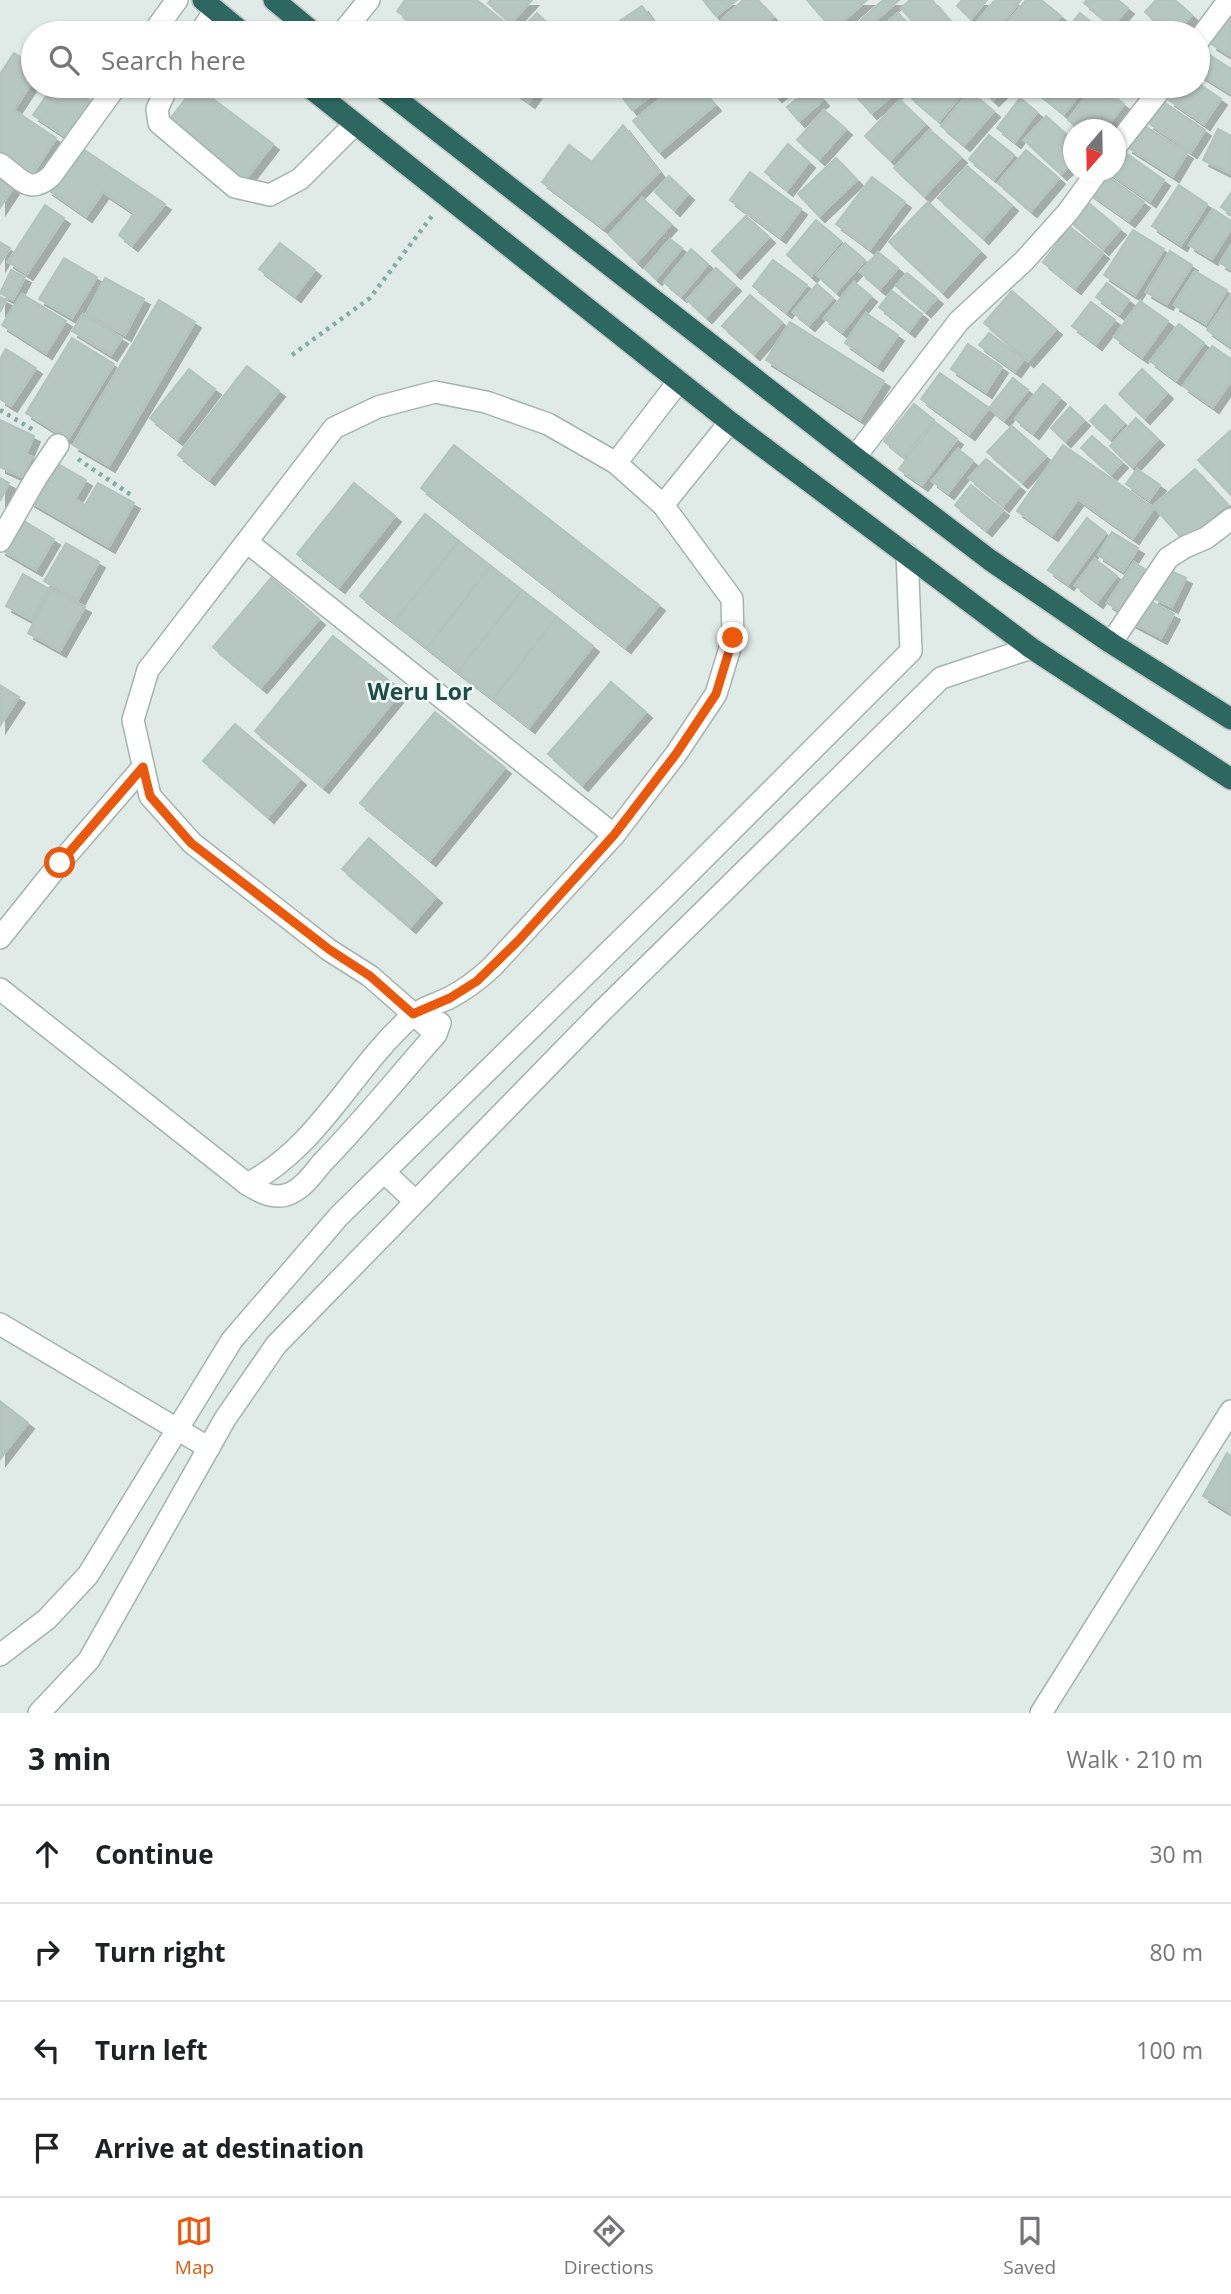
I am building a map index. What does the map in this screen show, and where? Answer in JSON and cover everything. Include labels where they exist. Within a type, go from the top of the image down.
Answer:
[{"type":"highway","points":[[274,0],[299,21]]},
{"type":"highway","points":[[209,5],[228,21]]},
{"type":"highway","points":[[323,98],[730,422],[1031,648],[1231,779]]},
{"type":"highway","points":[[395,98],[990,560],[1111,643],[1231,719]]},
{"type":"street","points":[[162,21],[177,0]]},
{"type":"street","points":[[352,21],[369,0]]},
{"type":"street","points":[[1210,25],[1229,0]]},
{"type":"street","points":[[0,164],[31,186],[44,183],[107,98]]},
{"type":"street","points":[[162,98],[157,109],[159,123],[235,187],[270,195],[300,179],[355,124]]},
{"type":"street","points":[[1126,132],[1153,98]]},
{"type":"street","points":[[855,457],[959,321],[1024,261],[1068,212],[1090,182]]},
{"type":"street","points":[[616,463],[679,381]]},
{"type":"street","points":[[247,1184],[277,1166],[413,1014],[450,998],[477,981],[614,835],[676,754],[716,694],[733,638],[732,599],[663,505],[616,463],[548,424],[486,402],[435,392],[378,407],[334,429],[148,670],[133,720],[150,796],[191,843],[330,950],[370,976],[413,1014],[436,1034]]},
{"type":"street","points":[[663,505],[730,422]]},
{"type":"street","points":[[0,541],[58,445]]},
{"type":"street","points":[[1111,643],[1168,558],[1206,538],[1231,519]]},
{"type":"street","points":[[247,542],[614,835]]},
{"type":"street","points":[[0,1655],[47,1619],[88,1575],[232,1340],[339,1216],[911,652],[906,554]]},
{"type":"street","points":[[39,1713],[89,1660],[225,1419],[276,1345],[415,1201],[696,919],[941,678],[1031,648]]},
{"type":"street","points":[[0,938],[143,767]]},
{"type":"street","points":[[668,894],[696,919]]},
{"type":"street","points":[[0,989],[247,1184],[265,1195],[278,1197],[290,1194],[303,1185],[349,1136],[436,1034],[450,998]]},
{"type":"street","points":[[324,1116],[349,1136]]},
{"type":"street","points":[[385,1173],[415,1201]]},
{"type":"street","points":[[0,1324],[209,1448]]},
{"type":"street","points":[[1041,1713],[1231,1411]]},
{"type":"path","points":[[292,355],[370,298],[447,196]]},
{"type":"building","points":[[405,0],[477,0],[503,21],[407,21],[397,11]]},
{"type":"building","points":[[491,0],[532,0],[513,21],[509,21],[488,3]]},
{"type":"building","points":[[703,0],[737,0],[716,16]]},
{"type":"building","points":[[743,0],[758,0],[773,17],[768,21],[720,21]]},
{"type":"building","points":[[807,0],[867,0],[843,21],[825,21]]},
{"type":"building","points":[[883,0],[899,0],[875,21],[861,20]]},
{"type":"building","points":[[910,0],[932,0],[950,21],[912,21],[901,8]]},
{"type":"building","points":[[962,0],[987,0],[971,19],[957,6]]},
{"type":"building","points":[[995,0],[1021,0],[1004,21],[978,21]]},
{"type":"building","points":[[1026,0],[1041,0],[1061,16],[1057,21],[1009,21]]},
{"type":"building","points":[[1087,0],[1118,0],[1128,8],[1116,21],[1106,21],[1084,3]]},
{"type":"building","points":[[1156,0],[1175,0],[1192,15],[1186,21],[1155,21],[1145,12]]},
{"type":"building","points":[[642,6],[653,21],[620,21]]},
{"type":"building","points":[[1231,10],[1231,56],[1211,44]]},
{"type":"building","points":[[537,13],[545,21],[529,21]]},
{"type":"building","points":[[898,13],[905,21],[889,21]]},
{"type":"building","points":[[1080,13],[1090,21],[1074,21]]},
{"type":"building","points":[[14,53],[21,58],[22,98],[14,110],[56,138],[30,178],[0,158],[0,74]]},
{"type":"building","points":[[1210,55],[1231,69],[1230,93],[1210,80]]},
{"type":"building","points":[[1210,91],[1221,99],[1204,124],[1169,100],[1210,98]]},
{"type":"building","points":[[45,98],[86,98],[95,104],[71,140],[33,115]]},
{"type":"building","points":[[186,98],[212,98],[273,144],[242,184],[165,125]]},
{"type":"building","points":[[623,98],[648,98],[632,110]]},
{"type":"building","points":[[661,98],[709,98],[715,105],[659,152],[633,121]]},
{"type":"building","points":[[798,98],[823,100],[799,121],[787,107]]},
{"type":"building","points":[[858,98],[889,98],[871,113]]},
{"type":"building","points":[[911,98],[959,98],[939,121]]},
{"type":"building","points":[[964,98],[978,98],[994,111],[964,145],[941,126]]},
{"type":"building","points":[[1020,98],[1037,112],[1015,142],[997,128]]},
{"type":"building","points":[[1044,98],[1076,98],[1064,114]]},
{"type":"building","points":[[1085,98],[1116,98],[1124,104],[1113,119],[1069,119]]},
{"type":"building","points":[[900,100],[925,124],[890,160],[865,136]]},
{"type":"building","points":[[1162,101],[1205,130],[1191,152],[1148,123]]},
{"type":"building","points":[[824,110],[846,129],[819,159],[797,140]]},
{"type":"building","points":[[1046,116],[1063,131],[1063,172],[1061,174],[1024,140]]},
{"type":"building","points":[[1142,124],[1187,153],[1173,176],[1127,147]]},
{"type":"building","points":[[623,125],[659,172],[603,228],[542,182],[569,145],[592,162]]},
{"type":"building","points":[[1218,129],[1231,136],[1231,174],[1203,160]]},
{"type":"building","points":[[930,130],[961,157],[924,196],[894,168]]},
{"type":"building","points":[[989,135],[1014,155],[994,179],[969,159]]},
{"type":"building","points":[[788,144],[809,162],[787,190],[765,172]]},
{"type":"building","points":[[83,149],[165,204],[132,245],[119,235],[134,213],[103,192],[86,216],[47,189]]},
{"type":"building","points":[[1026,150],[1059,178],[1031,211],[998,183]]},
{"type":"building","points":[[1126,153],[1164,180],[1150,201],[1122,182],[1126,182]]},
{"type":"building","points":[[836,158],[857,180],[819,216],[798,194]]},
{"type":"building","points":[[967,166],[1012,205],[983,238],[938,198]]},
{"type":"building","points":[[750,172],[801,209],[780,237],[730,200]]},
{"type":"building","points":[[669,176],[688,194],[674,210],[655,192]]},
{"type":"building","points":[[872,177],[905,202],[870,249],[836,224]]},
{"type":"building","points":[[0,180],[13,188],[0,208]]},
{"type":"building","points":[[1094,182],[1116,182],[1144,202],[1129,221],[1087,191]]},
{"type":"building","points":[[1179,185],[1207,204],[1181,245],[1152,226]]},
{"type":"building","points":[[1231,193],[1231,214],[1221,207]]},
{"type":"building","points":[[642,198],[671,224],[637,262],[609,235]]},
{"type":"building","points":[[1085,200],[1120,229],[1103,249],[1068,219]]},
{"type":"building","points":[[928,202],[980,251],[942,292],[889,242]]},
{"type":"building","points":[[45,205],[64,218],[27,274],[8,262]]},
{"type":"building","points":[[1213,209],[1231,221],[1231,229],[1212,259],[1189,245]]},
{"type":"building","points":[[746,216],[769,237],[735,273],[712,251]]},
{"type":"building","points":[[816,220],[841,241],[811,276],[787,255]]},
{"type":"building","points":[[1070,227],[1103,253],[1075,288],[1043,262]]},
{"type":"building","points":[[1133,230],[1164,249],[1135,295],[1104,275]]},
{"type":"building","points":[[670,239],[682,248],[656,279],[645,269]]},
{"type":"building","points":[[0,242],[10,248],[0,264]]},
{"type":"building","points":[[280,243],[315,270],[295,296],[259,269]]},
{"type":"building","points":[[845,243],[865,260],[836,292],[817,275]]},
{"type":"building","points":[[1231,245],[1231,269],[1220,263]]},
{"type":"building","points":[[691,249],[708,264],[681,296],[664,282]]},
{"type":"building","points":[[1170,251],[1192,265],[1167,304],[1146,292]]},
{"type":"building","points":[[878,252],[898,268],[880,289],[860,272]]},
{"type":"building","points":[[64,258],[97,277],[72,318],[39,299]]},
{"type":"building","points":[[773,260],[807,285],[786,312],[753,286]]},
{"type":"building","points":[[716,268],[735,285],[706,317],[687,300]]},
{"type":"building","points":[[11,270],[25,277],[13,300],[0,293]]},
{"type":"building","points":[[1195,271],[1227,290],[1206,324],[1174,305]]},
{"type":"building","points":[[907,273],[937,298],[925,311],[896,286]]},
{"type":"building","points":[[105,278],[144,299],[125,335],[86,314]]},
{"type":"building","points":[[854,282],[871,296],[842,332],[824,318]]},
{"type":"building","points":[[1107,283],[1129,300],[1119,314],[1096,297]]},
{"type":"building","points":[[817,284],[833,298],[809,325],[793,312]]},
{"type":"building","points":[[892,291],[922,314],[909,331],[879,307]]},
{"type":"building","points":[[1012,291],[1056,329],[1028,361],[984,323]]},
{"type":"building","points":[[22,294],[66,321],[46,353],[2,325]]},
{"type":"building","points":[[750,295],[782,322],[754,354],[722,326]]},
{"type":"building","points":[[1230,296],[1231,344],[1230,346],[1207,330]]},
{"type":"building","points":[[0,297],[6,300],[0,312]]},
{"type":"building","points":[[159,300],[195,322],[109,466],[73,445]]},
{"type":"building","points":[[1140,301],[1168,321],[1142,357],[1114,337]]},
{"type":"building","points":[[1091,302],[1115,320],[1096,344],[1072,326]]},
{"type":"building","points":[[866,313],[898,335],[877,365],[845,343]]},
{"type":"building","points":[[83,314],[122,338],[111,355],[72,331]]},
{"type":"building","points":[[790,322],[884,381],[860,419],[766,360]]},
{"type":"building","points":[[1179,324],[1204,343],[1176,380],[1150,361]]},
{"type":"building","points":[[989,333],[1024,359],[1015,371],[979,345]]},
{"type":"building","points":[[72,338],[114,364],[68,439],[26,413]]},
{"type":"building","points":[[968,344],[1002,367],[986,392],[951,369]]},
{"type":"building","points":[[1212,346],[1231,359],[1231,381],[1213,407],[1183,386]]},
{"type":"building","points":[[6,349],[36,368],[11,406],[0,399],[0,359]]},
{"type":"building","points":[[247,366],[279,391],[209,479],[178,455]]},
{"type":"building","points":[[189,369],[215,389],[177,439],[150,418]]},
{"type":"building","points":[[1142,369],[1167,393],[1144,418],[1119,394]]},
{"type":"building","points":[[940,373],[989,408],[969,434],[921,399]]},
{"type":"building","points":[[1013,378],[1028,390],[1004,420],[989,408]]},
{"type":"building","points":[[1043,384],[1060,398],[1033,433],[1015,419]]},
{"type":"building","points":[[914,404],[934,420],[904,457],[884,441]]},
{"type":"building","points":[[1105,405],[1124,423],[1110,439],[1090,421]]},
{"type":"building","points":[[1070,407],[1084,420],[1065,441],[1051,428]]},
{"type":"building","points":[[1136,418],[1158,439],[1132,467],[1110,446]]},
{"type":"building","points":[[0,420],[34,436],[26,454],[32,457],[22,477],[0,467]]},
{"type":"building","points":[[935,422],[957,439],[922,485],[899,469]]},
{"type":"building","points":[[1012,426],[1046,456],[1022,482],[987,452]]},
{"type":"building","points":[[1231,430],[1231,495],[1198,460]]},
{"type":"building","points":[[1092,436],[1122,462],[1111,474],[1081,448]]},
{"type":"building","points":[[454,445],[659,605],[625,647],[421,488]]},
{"type":"building","points":[[1063,445],[1154,508],[1133,538],[1078,499],[1052,535],[1017,511]]},
{"type":"building","points":[[958,449],[973,461],[948,493],[932,481]]},
{"type":"building","points":[[986,459],[1019,486],[1003,506],[969,478]]},
{"type":"building","points":[[53,461],[86,480],[75,499],[85,505],[98,483],[134,503],[109,547],[29,501]]},
{"type":"building","points":[[1137,469],[1160,485],[1149,500],[1126,484]]},
{"type":"building","points":[[1195,469],[1228,505],[1186,543],[1153,506]]},
{"type":"building","points":[[0,478],[9,483],[0,501]]},
{"type":"building","points":[[354,483],[395,516],[339,587],[297,554]]},
{"type":"building","points":[[971,485],[1003,510],[986,530],[955,505]]},
{"type":"building","points":[[425,514],[459,541],[394,622],[360,596]]},
{"type":"building","points":[[19,518],[54,539],[36,570],[0,549]]},
{"type":"building","points":[[1087,518],[1106,533],[1068,584],[1048,570]]},
{"type":"building","points":[[1112,532],[1138,548],[1123,571],[1098,555]]},
{"type":"building","points":[[459,541],[491,566],[427,648],[394,622]]},
{"type":"building","points":[[66,543],[99,562],[78,600],[44,581]]},
{"type":"building","points":[[1095,559],[1117,576],[1097,602],[1075,585]]},
{"type":"building","points":[[1134,562],[1153,575],[1126,615],[1107,603]]},
{"type":"building","points":[[491,566],[522,590],[458,672],[427,648]]},
{"type":"building","points":[[1167,569],[1186,578],[1172,607],[1153,598]]},
{"type":"building","points":[[23,574],[49,589],[32,620],[6,606]]},
{"type":"building","points":[[271,578],[319,619],[261,687],[213,647]]},
{"type":"building","points":[[51,589],[85,607],[60,651],[28,633]]},
{"type":"building","points":[[522,590],[557,617],[493,699],[458,672]]},
{"type":"building","points":[[1144,598],[1174,614],[1161,638],[1131,622]]},
{"type":"building","points":[[557,617],[593,646],[529,727],[493,699]]},
{"type":"building","points":[[333,636],[402,691],[323,787],[255,731]]},
{"type":"building","points":[[611,682],[646,712],[582,785],[548,754]]},
{"type":"building","points":[[0,685],[19,697],[0,726]]},
{"type":"building","points":[[435,712],[505,768],[430,860],[360,803]]},
{"type":"building","points":[[235,724],[300,779],[268,817],[203,761]]},
{"type":"building","points":[[369,838],[436,897],[410,927],[342,869]]},
{"type":"building","points":[[0,1401],[28,1423],[0,1459]]},
{"type":"building","points":[[1227,1453],[1231,1456],[1231,1513],[1203,1496]]},
{"type":"district","name":"Weru Lor","points":[[420,691]]},
{"type":"route","points":[[60,863],[143,767],[150,796],[191,843],[330,950],[370,976],[413,1014],[450,998],[477,981],[519,940],[614,835],[676,754],[716,694],[733,638]]}]
